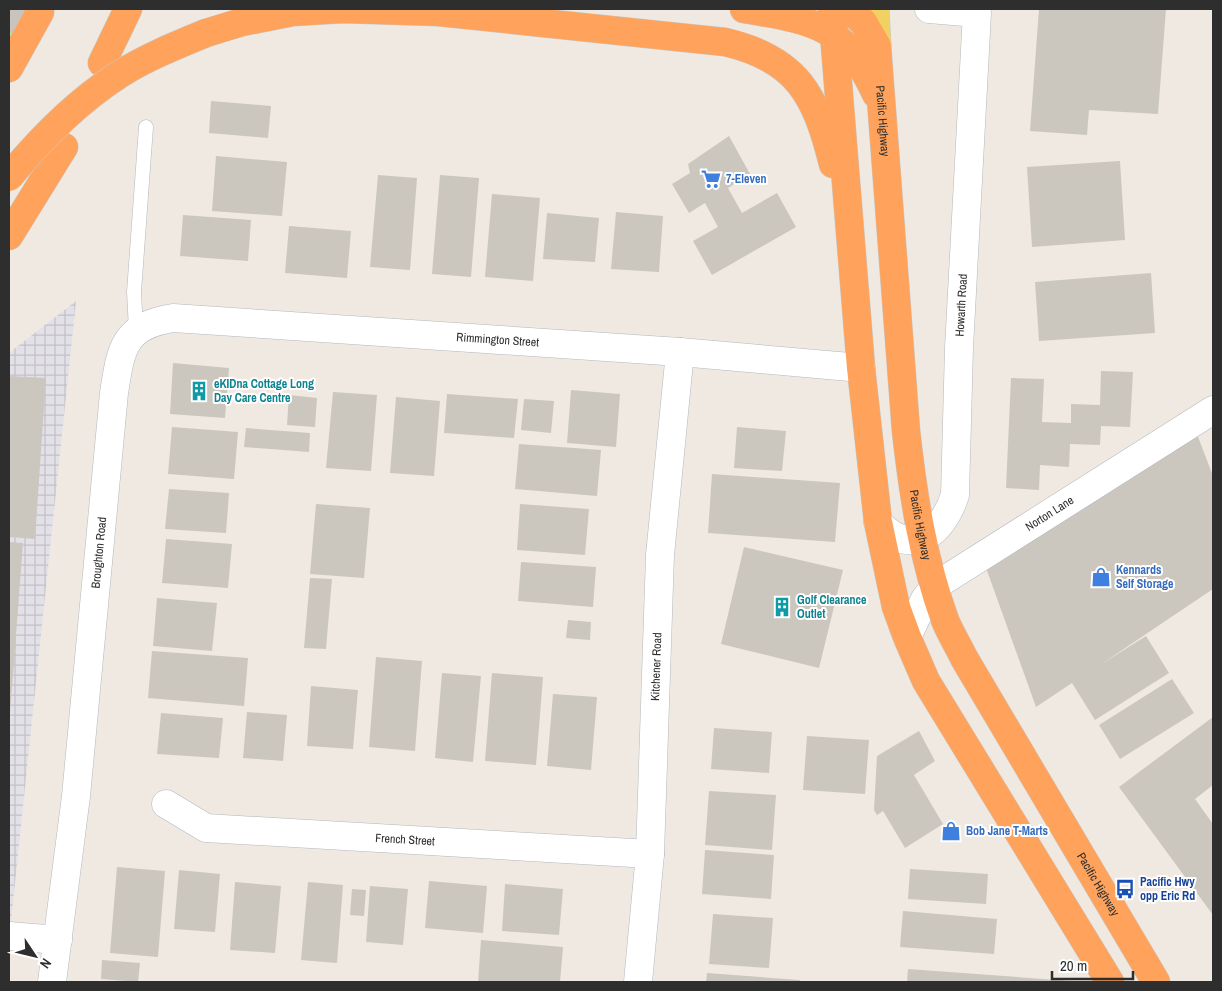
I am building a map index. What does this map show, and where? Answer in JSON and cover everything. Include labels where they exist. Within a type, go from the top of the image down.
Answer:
[{"type":"highway","points":[[117,9],[102,63],[128,9]]},
{"type":"highway","points":[[9,177],[62,119],[120,74],[160,53],[206,33],[242,22],[293,12],[344,9],[438,12],[725,42],[748,48],[771,60],[803,87],[815,105],[823,123],[852,237]]},
{"type":"highway","points":[[744,9],[810,22],[834,22]]},
{"type":"highway","points":[[849,9],[863,22],[878,46]]},
{"type":"highway","points":[[9,68],[40,12]]},
{"type":"highway","points":[[834,22],[859,60],[882,107]]},
{"type":"highway","points":[[834,22],[861,368],[878,522],[889,582],[907,638],[926,681],[1110,982]]},
{"type":"highway","name":"Pacific Highway","points":[[878,46],[906,431],[912,484],[923,538],[945,620],[964,658],[1156,982]]},
{"type":"highway","points":[[9,236],[64,146]]},
{"type":"main road","name":"Pacific Highway","points":[[875,9],[878,46]]},
{"type":"street","points":[[929,9],[977,11]]},
{"type":"street","name":"Howarth Road","points":[[923,538],[936,531],[944,520],[955,495],[959,348],[977,11]]},
{"type":"street","name":"Rimmington Street","points":[[136,330],[153,321],[173,318],[680,352],[861,368]]},
{"type":"street","name":"Broughton Road","points":[[52,982],[76,796],[114,392],[118,368],[125,347],[136,330]]},
{"type":"street","name":"Kitchener Road","points":[[638,982],[650,854],[660,555],[680,352]]},
{"type":"street","name":"Norton Lane","points":[[907,638],[925,599],[935,586],[1213,410]]},
{"type":"street","points":[[878,522],[884,529],[898,537],[912,540],[923,538]]},
{"type":"street","name":"French Street","points":[[166,804],[206,828],[650,854]]},
{"type":"street","points":[[9,936],[58,940]]},
{"type":"lane","points":[[136,330],[134,292],[146,127]]},
{"type":"shaded area","points":[[76,301],[9,940],[9,353]]},
{"type":"green space","points":[[9,9],[24,9],[9,38]]},
{"type":"building","points":[[1039,9],[1166,9],[1158,114],[1089,110],[1087,135],[1030,131]]},
{"type":"building","points":[[211,101],[271,106],[268,138],[209,133]]},
{"type":"building","points":[[729,136],[750,174],[728,188],[742,213],[777,193],[796,227],[712,275],[693,241],[718,227],[705,203],[689,213],[672,184],[690,173],[688,164]]},
{"type":"building","points":[[216,156],[287,162],[282,216],[212,211]]},
{"type":"building","points":[[1120,161],[1125,240],[1032,247],[1027,167]]},
{"type":"building","points":[[378,175],[417,178],[410,270],[370,267]]},
{"type":"building","points":[[440,175],[479,178],[471,277],[432,274]]},
{"type":"building","points":[[492,194],[540,198],[533,281],[485,277]]},
{"type":"building","points":[[616,212],[663,216],[659,272],[611,269]]},
{"type":"building","points":[[547,213],[599,218],[595,262],[543,259]]},
{"type":"building","points":[[183,215],[251,220],[248,261],[180,256]]},
{"type":"building","points":[[289,226],[351,231],[347,278],[285,273]]},
{"type":"building","points":[[1151,273],[1155,333],[1039,341],[1035,282]]},
{"type":"building","name":"eKIDna Cottage Long Day Care Centre","points":[[173,363],[229,368],[225,418],[170,414]]},
{"type":"building","points":[[1101,371],[1133,372],[1130,427],[1101,426],[1100,445],[1070,444],[1069,467],[1040,465],[1039,490],[1006,488],[1011,378],[1044,379],[1042,422],[1071,423],[1071,404],[1100,405]]},
{"type":"building","points":[[9,376],[46,378],[35,539],[9,537]]},
{"type":"building","points":[[571,390],[620,394],[616,447],[567,443]]},
{"type":"building","points":[[333,392],[377,395],[371,471],[326,468]]},
{"type":"building","points":[[447,394],[518,399],[514,438],[444,433]]},
{"type":"building","points":[[289,395],[317,398],[315,427],[287,425]]},
{"type":"building","points":[[396,397],[440,401],[434,476],[390,473]]},
{"type":"building","points":[[524,399],[554,401],[551,433],[521,430]]},
{"type":"building","points":[[172,427],[238,432],[234,479],[168,474]]},
{"type":"building","points":[[737,427],[786,431],[782,471],[734,468]]},
{"type":"building","points":[[246,428],[310,433],[309,452],[244,447]]},
{"type":"building","name":"Kennards Self Storage","points":[[1195,429],[1213,476],[1213,589],[1100,665],[1146,636],[1169,673],[1095,720],[1072,683],[1036,707],[985,565]]},
{"type":"building","points":[[519,444],[601,450],[597,496],[515,489]]},
{"type":"building","points":[[712,474],[840,483],[835,542],[708,533]]},
{"type":"building","points":[[169,489],[229,493],[226,533],[165,529]]},
{"type":"building","points":[[316,504],[370,508],[364,578],[310,574]]},
{"type":"building","points":[[520,504],[589,509],[585,555],[517,550]]},
{"type":"building","points":[[166,539],[232,544],[228,588],[162,583]]},
{"type":"building","points":[[9,542],[23,543],[10,714],[9,714]]},
{"type":"building","name":"Golf Clearance Outlet","points":[[744,547],[843,570],[819,668],[721,644]]},
{"type":"building","points":[[521,562],[596,567],[593,607],[518,601]]},
{"type":"building","points":[[310,578],[332,579],[326,649],[304,648]]},
{"type":"building","points":[[157,598],[217,603],[212,651],[153,646]]},
{"type":"building","points":[[568,620],[591,622],[590,640],[566,638]]},
{"type":"building","points":[[152,651],[248,658],[244,706],[148,698]]},
{"type":"building","points":[[376,657],[422,661],[415,751],[369,747]]},
{"type":"building","points":[[442,673],[481,676],[473,762],[435,758]]},
{"type":"building","points":[[492,673],[543,677],[536,765],[485,761]]},
{"type":"building","points":[[1172,679],[1194,713],[1120,759],[1099,725]]},
{"type":"building","points":[[311,686],[358,690],[353,749],[307,746]]},
{"type":"building","points":[[553,694],[597,697],[591,770],[547,766]]},
{"type":"building","points":[[247,712],[287,715],[283,761],[243,758]]},
{"type":"building","points":[[161,713],[223,718],[219,758],[157,754]]},
{"type":"building","points":[[1213,717],[1213,785],[1195,799],[1213,824],[1213,915],[1119,787]]},
{"type":"building","points":[[714,728],[772,732],[769,773],[711,769]]},
{"type":"building","points":[[919,731],[935,761],[914,775],[943,824],[905,848],[883,811],[877,815],[874,810],[877,756]]},
{"type":"building","points":[[807,736],[869,740],[865,794],[803,790]]},
{"type":"building","points":[[709,791],[776,795],[772,850],[705,845]]},
{"type":"building","points":[[705,850],[774,855],[771,899],[702,894]]},
{"type":"building","points":[[117,867],[165,871],[158,957],[110,953]]},
{"type":"building","points":[[910,869],[988,874],[986,904],[908,899]]},
{"type":"building","points":[[179,870],[220,874],[215,932],[174,929]]},
{"type":"building","points":[[429,881],[487,886],[483,933],[425,928]]},
{"type":"building","points":[[235,882],[281,886],[275,953],[230,950]]},
{"type":"building","points":[[308,882],[343,885],[337,963],[301,960]]},
{"type":"building","points":[[505,884],[563,889],[559,935],[502,931]]},
{"type":"building","points":[[370,886],[408,889],[403,945],[366,942]]},
{"type":"building","points":[[352,889],[366,890],[364,916],[350,915]]},
{"type":"building","points":[[903,911],[997,919],[994,954],[900,947]]},
{"type":"building","points":[[713,914],[773,918],[769,968],[709,964]]},
{"type":"building","points":[[481,940],[563,947],[560,982],[478,982]]},
{"type":"building","points":[[102,960],[140,963],[138,982],[101,979]]},
{"type":"building","points":[[908,969],[1071,981],[1071,982],[907,982]]},
{"type":"building","points":[[707,973],[800,980],[800,982],[706,982]]},
{"type":"tunnel","points":[[9,31],[27,9]]},
{"type":"place","name":"7-Eleven","points":[[711,179]]},
{"type":"place","name":"eKIDna Cottage Long Day Care Centre","points":[[199,391]]},
{"type":"place","name":"Kennards Self Storage","points":[[1101,577]]},
{"type":"place","name":"Golf Clearance Outlet","points":[[782,607]]},
{"type":"place","name":"Bob Jane T-Marts","points":[[951,831]]},
{"type":"place","name":"Pacific Hwy opp Eric Rd","points":[[1125,889]]}]
